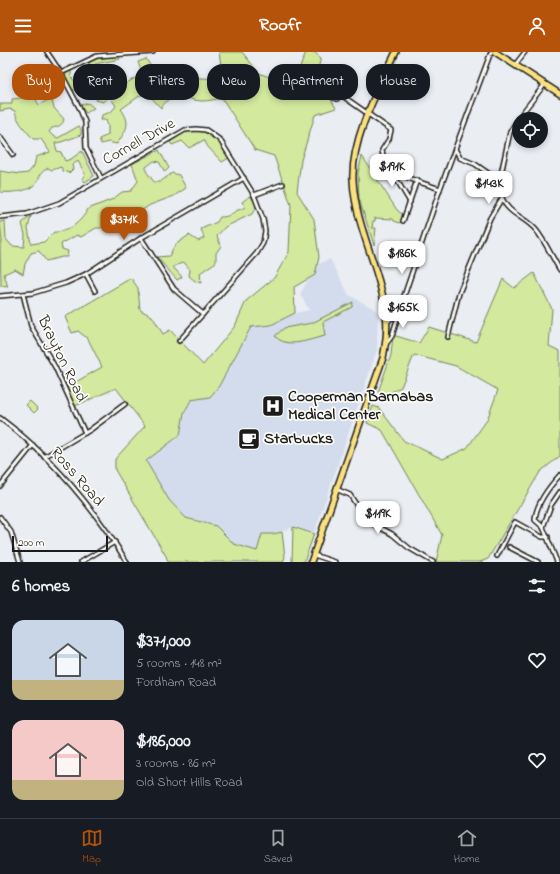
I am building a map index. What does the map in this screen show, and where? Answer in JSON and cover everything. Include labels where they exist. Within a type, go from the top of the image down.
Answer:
[{"type":"main road","points":[[311,562],[383,358],[387,322],[384,304],[358,214],[353,179],[357,143],[396,52]]},
{"type":"main road","points":[[495,52],[560,94]]},
{"type":"main road","points":[[384,304],[392,308],[401,305]]},
{"type":"street","points":[[47,52],[55,64]]},
{"type":"street","points":[[65,71],[97,56],[153,52]]},
{"type":"street","points":[[385,344],[392,336],[440,189],[490,52]]},
{"type":"street","points":[[515,65],[525,52]]},
{"type":"street","points":[[65,81],[85,122],[86,148],[91,161],[101,178]]},
{"type":"street","points":[[545,84],[519,117],[510,132],[504,154],[501,182],[502,198],[510,211],[525,221],[536,231],[560,270]]},
{"type":"street","points":[[350,100],[391,130],[391,134],[383,147],[382,153],[391,169],[440,189]]},
{"type":"street","name":"Cornell Drive","points":[[0,216],[27,214],[67,198],[182,131],[196,129],[209,132],[220,140],[244,178],[254,195],[265,227],[261,246],[179,341]]},
{"type":"street","points":[[0,136],[13,155]]},
{"type":"street","points":[[455,149],[460,158],[476,164],[501,182]]},
{"type":"street","points":[[394,171],[395,177],[410,202]]},
{"type":"street","points":[[0,296],[24,294],[66,283],[86,274],[141,238],[244,178]]},
{"type":"street","points":[[403,221],[417,180]]},
{"type":"street","points":[[254,195],[283,184]]},
{"type":"street","points":[[448,337],[458,293],[490,218],[502,198]]},
{"type":"street","points":[[141,238],[174,289],[203,314]]},
{"type":"street","points":[[86,274],[95,290]]},
{"type":"street","name":"Brayton Road","points":[[24,294],[31,326],[56,367],[85,433]]},
{"type":"street","points":[[387,322],[393,318],[401,305]]},
{"type":"street","points":[[44,457],[85,433],[125,404]]},
{"type":"street","name":"Ross Road","points":[[0,418],[33,445],[70,484],[114,542],[127,562]]},
{"type":"street","points":[[0,486],[33,445]]},
{"type":"street","points":[[558,562],[543,527],[535,520],[536,512],[550,485],[560,475]]},
{"type":"street","points":[[336,489],[350,495],[366,520],[392,534],[428,561],[433,562]]},
{"type":"street","points":[[543,527],[551,505],[560,492]]},
{"type":"street","points":[[0,517],[11,532],[20,562]]},
{"type":"street","points":[[497,556],[515,522],[542,537],[548,537]]},
{"type":"street","points":[[81,562],[114,542]]},
{"type":"street","points":[[509,547],[538,562]]},
{"type":"street","points":[[314,554],[335,562]]},
{"type":"street","points":[[556,555],[560,554]]},
{"type":"shaded area","name":"Cooperman Barnabas Medical Center","points":[[330,259],[349,295],[374,309],[378,313],[377,350],[314,534],[293,527],[274,534],[262,534],[257,551],[234,544],[216,526],[186,518],[169,500],[146,460],[180,435],[184,413],[191,400],[210,397],[219,386],[251,327],[271,325],[295,313],[309,310],[300,294],[317,265]]},
{"type":"green space","points":[[219,52],[242,52],[252,64],[221,64]]},
{"type":"green space","points":[[306,52],[314,52],[321,58],[319,64],[301,64]]},
{"type":"green space","points":[[118,56],[120,59],[89,64],[89,62],[94,59]]},
{"type":"green space","points":[[146,59],[149,64],[139,64],[138,62]]},
{"type":"green space","points":[[71,69],[73,90],[65,77],[65,73]]},
{"type":"green space","points":[[260,73],[268,77],[268,100],[331,100],[336,108],[315,115],[301,160],[297,192],[314,219],[319,257],[315,275],[294,287],[295,313],[271,325],[251,327],[219,386],[210,397],[191,400],[184,413],[180,435],[146,461],[169,500],[186,518],[216,526],[234,544],[257,551],[262,534],[282,532],[285,557],[283,562],[168,562],[166,556],[115,470],[115,459],[145,426],[116,388],[75,406],[67,387],[102,367],[88,339],[78,331],[72,333],[65,317],[131,278],[138,288],[140,310],[152,316],[163,334],[170,330],[203,365],[235,326],[246,301],[274,278],[289,252],[291,205],[274,156],[255,150],[223,100],[260,100]]},
{"type":"green space","points":[[135,78],[135,99],[121,109],[127,123],[125,131],[117,144],[108,142],[101,144],[99,139],[108,135],[108,126],[106,120],[101,120],[102,115],[111,112],[116,106],[112,100],[127,100],[127,83]]},
{"type":"green space","points":[[199,78],[207,78],[207,100],[210,100],[203,101],[197,100],[199,100]]},
{"type":"green space","points":[[12,100],[36,100],[39,105],[48,100],[52,101],[54,108],[64,119],[61,124],[52,128],[49,132],[53,136],[58,138],[79,126],[81,129],[81,135],[55,143],[57,151],[61,152],[65,161],[71,159],[82,151],[94,176],[85,182],[82,179],[85,174],[78,161],[72,165],[73,169],[69,173],[63,171],[61,167],[52,170],[48,168],[42,173],[33,186],[25,190],[0,192],[0,171],[20,174],[28,173],[34,166],[36,157],[50,152],[41,139],[33,139],[20,122],[15,111],[10,109],[0,111],[0,104],[12,104]]},
{"type":"green space","points":[[154,100],[168,100],[166,102],[161,108]]},
{"type":"green space","points":[[88,103],[94,108],[86,113],[80,105]]},
{"type":"green space","points":[[193,130],[206,133],[216,138],[229,158],[222,162],[208,147],[204,140],[189,148],[182,141],[172,145],[170,142],[185,132]]},
{"type":"green space","points":[[159,150],[169,168],[165,172],[159,162],[154,161],[146,167],[146,171],[154,182],[160,182],[172,173],[179,175],[186,188],[174,196],[150,205],[132,217],[126,214],[107,222],[101,228],[96,228],[81,237],[77,235],[61,244],[62,249],[68,251],[67,257],[46,261],[39,251],[31,253],[25,264],[23,274],[15,269],[4,274],[8,287],[1,286],[0,242],[2,242],[0,222],[5,221],[6,239],[12,246],[24,247],[25,235],[22,223],[31,216],[28,228],[31,244],[44,242],[54,232],[64,231],[78,222],[88,209],[113,199],[122,192],[131,191],[138,181],[132,164]]},
{"type":"green space","points":[[362,156],[397,210],[403,215],[400,223],[394,221],[393,219],[375,218],[372,228],[376,228],[374,245],[359,199],[358,173]]},
{"type":"green space","points":[[250,196],[257,205],[252,214],[225,227],[217,236],[221,246],[216,253],[216,262],[200,273],[201,283],[195,281],[189,276],[190,270],[184,262],[173,267],[182,277],[177,280],[157,257],[169,256],[175,245],[189,235],[198,241],[204,238],[201,229],[217,222],[220,217],[227,216],[244,208],[245,207],[242,202]]},
{"type":"green space","points":[[534,273],[552,309],[549,346],[560,351],[560,456],[540,472],[488,559],[480,562],[436,562],[442,535],[382,430],[367,423],[373,406],[379,408],[404,441],[443,459],[467,448],[487,420],[498,390],[456,366],[414,355],[401,387],[388,394],[378,392],[391,355],[393,335],[419,343],[429,327],[476,342],[503,279],[514,288]]},
{"type":"green space","points":[[353,302],[352,307],[323,322],[325,336],[292,343],[280,340],[275,336],[284,328],[312,323]]},
{"type":"green space","points":[[30,401],[38,409],[34,413],[26,405]]},
{"type":"green space","points":[[293,527],[314,534],[304,562],[292,562]]},
{"type":"place","name":"Cooperman Barnabas Medical Center","points":[[273,406]]},
{"type":"place","name":"Starbucks","points":[[249,439]]}]
